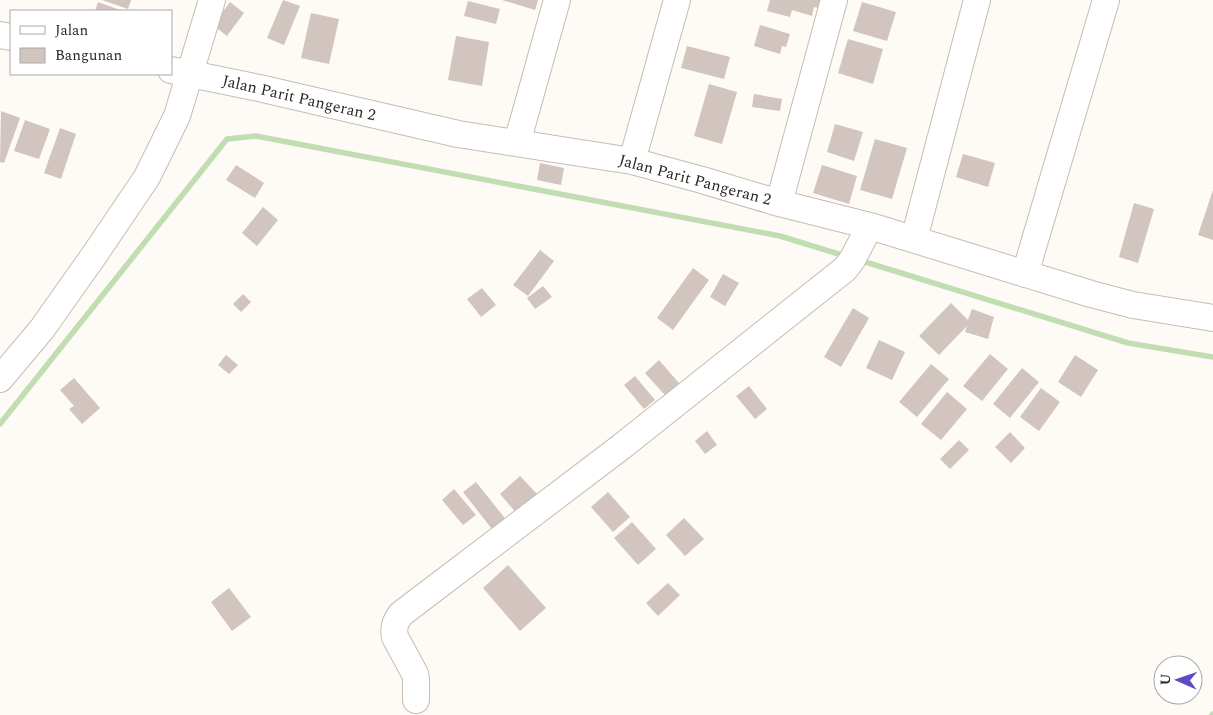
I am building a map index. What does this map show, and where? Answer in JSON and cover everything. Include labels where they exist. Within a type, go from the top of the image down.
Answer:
[{"type":"street","points":[[0,379],[42,329],[147,177],[177,116],[180,72],[212,0]]},
{"type":"street","points":[[517,144],[557,0]]},
{"type":"street","points":[[632,161],[677,0]]},
{"type":"street","points":[[779,203],[834,0]]},
{"type":"street","points":[[914,239],[977,0]]},
{"type":"street","points":[[1025,274],[1106,0]]},
{"type":"street","name":"Jalan Parit Pangeran 2","points":[[180,72],[259,88],[458,134],[632,161],[779,203],[862,242],[914,239],[1076,290],[1133,304],[1213,318]]},
{"type":"street","points":[[416,700],[415,674],[395,637],[396,620],[400,614],[621,447],[845,269],[862,242]]},
{"type":"building","points":[[102,0],[131,0],[128,9]]},
{"type":"building","points":[[283,0],[300,6],[284,45],[267,38]]},
{"type":"building","points":[[502,0],[538,0],[535,10]]},
{"type":"building","points":[[770,0],[826,0],[823,9],[814,7],[812,16],[792,10],[790,17],[767,11]]},
{"type":"building","points":[[468,1],[500,9],[496,24],[464,16]]},
{"type":"building","points":[[98,2],[120,10],[95,10]]},
{"type":"building","points":[[230,2],[244,13],[227,36],[213,25]]},
{"type":"building","points":[[862,2],[896,12],[887,41],[853,31]]},
{"type":"building","points":[[311,13],[339,19],[329,64],[301,58]]},
{"type":"building","points":[[760,25],[790,34],[786,47],[782,46],[780,54],[754,46]]},
{"type":"building","points":[[456,36],[489,42],[482,86],[448,80]]},
{"type":"building","points":[[848,39],[883,49],[873,84],[838,73]]},
{"type":"building","points":[[687,46],[730,57],[724,79],[681,68]]},
{"type":"building","points":[[709,84],[737,92],[722,144],[694,136]]},
{"type":"building","points":[[754,94],[782,99],[780,111],[752,107]]},
{"type":"building","points":[[1,111],[20,118],[4,163],[0,162]]},
{"type":"building","points":[[25,120],[50,129],[39,159],[14,151]]},
{"type":"building","points":[[835,124],[863,132],[854,161],[827,152]]},
{"type":"building","points":[[60,128],[76,134],[61,179],[44,173]]},
{"type":"building","points":[[875,139],[907,148],[892,199],[860,190]]},
{"type":"building","points":[[963,154],[995,163],[988,187],[956,177]]},
{"type":"building","points":[[540,163],[564,168],[561,185],[537,180]]},
{"type":"building","points":[[236,165],[264,183],[255,198],[226,180]]},
{"type":"building","points":[[822,165],[857,176],[849,204],[813,193]]},
{"type":"building","points":[[1213,190],[1213,240],[1198,235]]},
{"type":"building","points":[[1134,203],[1154,209],[1138,263],[1119,257]]},
{"type":"building","points":[[263,207],[278,220],[257,246],[242,233]]},
{"type":"building","points":[[540,250],[554,261],[528,296],[513,285]]},
{"type":"building","points":[[693,268],[709,280],[673,330],[657,318]]},
{"type":"building","points":[[723,274],[739,283],[725,306],[710,297]]},
{"type":"building","points":[[543,286],[552,297],[535,309],[527,298]]},
{"type":"building","points":[[482,288],[496,305],[481,317],[467,299]]},
{"type":"building","points":[[243,294],[251,302],[241,312],[233,304]]},
{"type":"building","points":[[951,303],[968,320],[972,309],[994,317],[988,339],[965,332],[967,326],[939,355],[919,336]]},
{"type":"building","points":[[853,308],[869,318],[841,367],[824,357]]},
{"type":"building","points":[[879,340],[905,352],[892,380],[866,368]]},
{"type":"building","points":[[990,354],[1008,369],[982,401],[963,386]]},
{"type":"building","points":[[226,355],[238,365],[229,374],[218,365]]},
{"type":"building","points":[[1075,355],[1098,370],[1081,397],[1058,382]]},
{"type":"building","points":[[659,360],[685,390],[672,403],[645,373]]},
{"type":"building","points":[[931,364],[949,379],[917,417],[899,402]]},
{"type":"building","points":[[1022,368],[1039,382],[1010,418],[993,404]]},
{"type":"building","points":[[635,376],[655,400],[644,409],[624,385]]},
{"type":"building","points":[[74,378],[100,408],[82,424],[69,409],[74,406],[60,390]]},
{"type":"building","points":[[749,386],[767,409],[755,419],[736,396]]},
{"type":"building","points":[[1041,388],[1060,402],[1039,431],[1020,417]]},
{"type":"building","points":[[947,392],[967,409],[941,440],[921,424]]},
{"type":"building","points":[[707,431],[717,445],[705,454],[695,441]]},
{"type":"building","points":[[1010,432],[1025,448],[1011,463],[995,447]]},
{"type":"building","points":[[959,440],[969,450],[950,469],[940,459]]},
{"type":"building","points":[[520,476],[539,496],[518,515],[500,494]]},
{"type":"building","points":[[476,482],[508,522],[495,533],[463,492]]},
{"type":"building","points":[[454,489],[476,515],[463,525],[442,500]]},
{"type":"building","points":[[608,492],[630,517],[613,532],[591,507]]},
{"type":"building","points":[[684,518],[704,539],[685,556],[666,535]]},
{"type":"building","points":[[632,522],[656,549],[638,565],[614,538]]},
{"type":"building","points":[[508,565],[546,608],[520,631],[483,588]]},
{"type":"building","points":[[668,583],[680,595],[658,616],[646,603]]},
{"type":"building","points":[[229,588],[251,617],[232,631],[211,602]]},
{"type":"waterway","points":[[0,424],[227,139],[256,136],[780,236],[845,256]]},
{"type":"waterway","points":[[859,260],[1128,343],[1213,357]]}]
